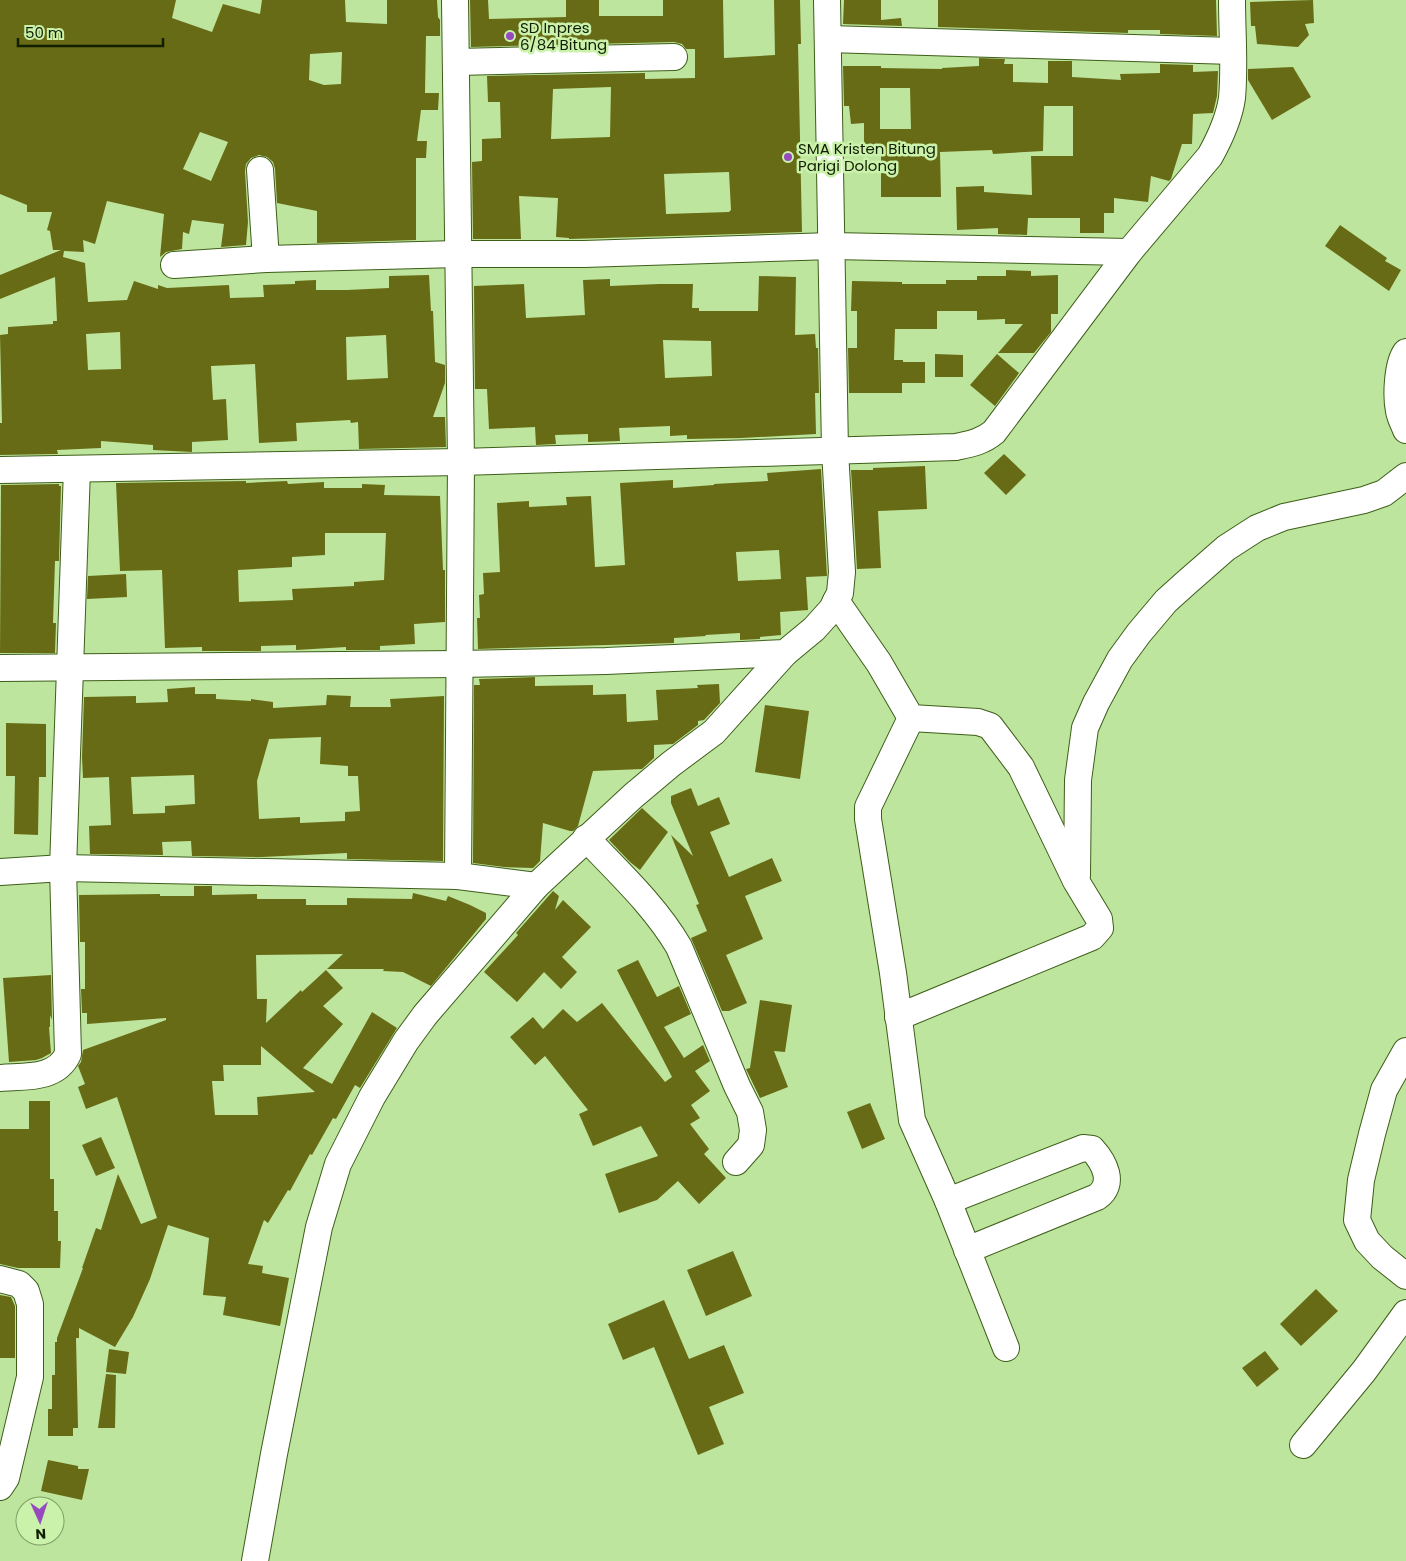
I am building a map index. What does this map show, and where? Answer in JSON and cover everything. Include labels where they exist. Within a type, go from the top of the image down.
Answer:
[{"type":"street","points":[[455,0],[461,462],[458,876]]},
{"type":"street","points":[[255,1561],[319,1227],[338,1164],[372,1097],[406,1041],[445,991],[536,886],[639,790],[714,732],[785,653],[814,629],[832,609],[840,593],[842,572],[835,451],[827,0]]},
{"type":"street","points":[[0,470],[461,462],[956,447],[974,444],[988,438],[994,432],[1129,252],[1210,156],[1220,138],[1232,99],[1232,0]]},
{"type":"street","points":[[828,39],[1233,51]]},
{"type":"street","points":[[456,62],[674,57]]},
{"type":"street","points":[[260,170],[266,259]]},
{"type":"street","points":[[174,265],[266,259],[458,254],[584,254],[832,246],[1129,252]]},
{"type":"street","points":[[1406,352],[1403,356],[1397,382],[1399,412],[1406,430]]},
{"type":"street","points":[[0,1078],[42,1075],[53,1071],[64,1061],[68,1054],[63,868],[76,469]]},
{"type":"street","points":[[1076,881],[1078,780],[1085,728],[1120,659],[1139,633],[1166,602],[1186,583],[1226,548],[1257,528],[1284,517],[1364,500],[1384,493],[1406,476]]},
{"type":"street","points":[[836,601],[879,663],[911,718]]},
{"type":"street","points":[[0,668],[459,664],[606,661],[785,653]]},
{"type":"street","points":[[898,1017],[1092,937],[1100,928],[1099,919],[1076,881],[1021,767],[990,726],[978,722],[911,718]]},
{"type":"street","points":[[911,718],[868,807],[868,819],[893,973],[912,1120],[968,1250],[1006,1348]]},
{"type":"street","points":[[586,838],[656,912],[682,953],[737,1086],[750,1112],[753,1130],[751,1144],[736,1162]]},
{"type":"street","points":[[0,872],[63,868],[458,876],[536,886]]},
{"type":"street","points":[[1406,1051],[1384,1090],[1361,1180],[1357,1220],[1367,1241],[1382,1257],[1406,1276]]},
{"type":"street","points":[[948,1202],[1083,1148],[1092,1150],[1105,1165],[1106,1184],[1102,1193],[1097,1197],[968,1250]]},
{"type":"street","points":[[0,1279],[19,1284],[26,1291],[30,1304],[30,1377],[6,1478],[0,1487]]},
{"type":"street","points":[[1303,1445],[1364,1371],[1406,1314]]},
{"type":"building","points":[[0,0],[176,0],[172,18],[212,32],[223,4],[260,14],[262,0],[345,0],[346,22],[387,24],[387,0],[437,0],[440,36],[426,36],[425,93],[439,93],[438,110],[421,110],[417,141],[427,141],[426,158],[416,158],[416,240],[317,243],[317,211],[277,203],[273,162],[267,157],[259,155],[251,158],[246,164],[248,222],[246,245],[221,247],[224,224],[192,220],[189,234],[183,232],[182,249],[166,252],[160,257],[164,214],[107,201],[95,244],[83,240],[84,252],[64,251],[63,257],[85,263],[88,302],[127,300],[134,281],[158,289],[158,285],[167,288],[229,285],[230,298],[264,297],[263,285],[295,284],[295,281],[316,280],[316,290],[347,290],[389,288],[389,276],[429,275],[431,311],[433,311],[435,362],[445,365],[445,383],[433,417],[445,417],[446,447],[359,449],[358,422],[351,423],[350,420],[296,423],[297,441],[259,443],[255,364],[211,366],[213,400],[226,399],[228,440],[192,442],[192,452],[153,450],[153,445],[101,441],[101,448],[57,450],[58,454],[0,455],[0,423],[2,423],[0,335],[8,334],[8,327],[53,324],[53,321],[57,321],[55,277],[0,299],[0,275],[61,250],[53,250],[50,231],[47,230],[52,212],[27,212],[27,205],[0,194]],"holes":[[[342,52],[341,84],[324,85],[309,80],[310,54]],[[200,132],[228,142],[211,181],[183,169]],[[120,332],[121,369],[88,370],[86,334]],[[386,335],[388,378],[347,380],[346,337]]]},
{"type":"building","points":[[470,0],[488,0],[489,19],[566,17],[566,0],[599,0],[599,16],[663,16],[663,0],[723,0],[724,58],[775,55],[774,0],[800,0],[801,44],[798,44],[802,232],[569,239],[556,237],[558,198],[519,196],[521,239],[473,239],[472,162],[482,161],[482,139],[501,138],[500,102],[488,102],[487,76],[645,73],[645,79],[695,78],[695,49],[686,49],[682,44],[674,42],[471,47]],"holes":[[[611,87],[610,137],[551,139],[553,89]],[[729,172],[731,210],[729,212],[666,214],[664,174]]]},
{"type":"building","points":[[844,0],[881,0],[881,20],[901,18],[902,26],[843,24]]},
{"type":"building","points":[[938,0],[1216,0],[1217,36],[1160,34],[1160,30],[1128,30],[1128,33],[938,27]]},
{"type":"building","points":[[1313,0],[1314,23],[1305,24],[1309,35],[1298,47],[1257,44],[1255,26],[1251,26],[1250,2]]},
{"type":"building","points":[[979,58],[1005,59],[1004,64],[1013,64],[1013,82],[1048,83],[1048,61],[1072,61],[1072,77],[1121,80],[1120,74],[1160,73],[1160,64],[1193,65],[1193,72],[1218,71],[1217,96],[1213,113],[1193,114],[1192,144],[1182,144],[1171,179],[1169,181],[1151,176],[1148,202],[1114,198],[1114,213],[1104,213],[1104,233],[1080,233],[1080,218],[1028,218],[1027,235],[998,234],[998,228],[957,230],[956,187],[984,186],[984,192],[1032,195],[1031,156],[1073,156],[1073,106],[1044,106],[1043,151],[993,154],[992,150],[940,152],[941,197],[881,197],[881,154],[864,154],[864,123],[851,124],[849,106],[844,106],[843,66],[942,69],[979,66]],"holes":[[[880,88],[910,88],[911,129],[880,129]]]},
{"type":"building","points":[[1293,67],[1311,97],[1272,120],[1248,80],[1248,69]]},
{"type":"building","points":[[1340,225],[1387,258],[1385,261],[1401,270],[1389,291],[1325,246]]},
{"type":"building","points":[[1006,270],[1031,271],[1031,276],[1058,275],[1058,314],[1051,314],[1051,332],[1034,353],[998,353],[1023,324],[1005,324],[1005,319],[977,320],[977,311],[937,311],[937,329],[895,329],[894,360],[925,362],[925,383],[902,383],[902,393],[849,393],[848,348],[857,348],[857,311],[851,311],[852,281],[946,284],[946,280],[977,280],[977,276],[1006,276]]},
{"type":"building","points":[[759,276],[796,277],[795,335],[815,334],[816,348],[818,348],[819,393],[815,393],[816,434],[687,439],[687,435],[670,436],[670,426],[619,428],[620,441],[588,442],[588,434],[555,435],[556,444],[536,445],[535,427],[489,429],[487,389],[475,389],[474,286],[524,284],[526,318],[585,315],[583,280],[610,279],[610,286],[693,284],[692,308],[699,308],[699,311],[758,311]],"holes":[[[663,340],[711,341],[712,376],[665,378]]]},
{"type":"building","points":[[935,354],[963,355],[963,377],[935,377]]},
{"type":"building","points":[[997,354],[1019,373],[995,406],[970,385]]},
{"type":"building","points":[[1004,454],[1026,475],[1006,495],[984,473]]},
{"type":"building","points":[[925,466],[927,509],[878,511],[881,568],[857,569],[851,470]]},
{"type":"building","points":[[821,469],[827,576],[806,577],[808,610],[780,612],[781,635],[740,640],[740,633],[674,638],[674,643],[478,649],[477,618],[480,618],[479,595],[484,594],[483,573],[500,572],[497,503],[529,501],[529,507],[567,505],[566,497],[591,496],[595,567],[625,565],[620,483],[673,480],[673,488],[768,481],[767,473]],"holes":[[[779,550],[781,579],[738,581],[736,552]]]},
{"type":"building","points":[[246,481],[246,483],[287,481],[288,484],[324,482],[324,488],[362,488],[362,484],[385,485],[384,495],[440,496],[443,570],[445,570],[445,622],[414,624],[415,644],[380,646],[380,650],[346,650],[346,647],[296,650],[296,645],[261,646],[261,651],[202,651],[202,647],[165,648],[162,570],[120,571],[116,483]],"holes":[[[325,533],[386,533],[384,580],[354,582],[354,586],[292,589],[293,600],[239,602],[238,570],[292,567],[292,557],[325,555]]]},
{"type":"building","points":[[59,484],[61,486],[59,561],[55,561],[53,623],[56,623],[55,653],[0,653],[1,485]]},
{"type":"building","points":[[126,574],[127,597],[87,599],[88,576]]},
{"type":"building","points":[[535,677],[535,686],[593,685],[593,695],[626,694],[627,722],[658,720],[656,690],[698,688],[697,685],[719,684],[720,703],[704,720],[698,721],[698,725],[673,744],[654,745],[654,758],[642,769],[593,771],[578,826],[573,831],[570,831],[543,823],[540,861],[533,868],[473,863],[474,685],[480,685],[479,679]]},
{"type":"building","points":[[195,687],[195,694],[216,694],[216,699],[251,701],[251,699],[273,702],[273,708],[326,705],[327,695],[351,696],[350,707],[391,707],[390,699],[444,696],[443,861],[347,859],[347,853],[262,857],[192,856],[191,841],[162,842],[163,855],[90,854],[89,826],[111,825],[109,777],[83,778],[84,697],[136,696],[136,703],[168,702],[167,689]],"holes":[[[321,737],[320,764],[348,766],[348,776],[358,776],[360,811],[345,812],[345,821],[300,823],[300,817],[259,819],[257,781],[269,739]],[[194,775],[195,804],[165,806],[165,813],[133,814],[131,777]]]},
{"type":"building","points":[[765,705],[809,711],[800,779],[755,772]]},
{"type":"building","points":[[6,723],[46,724],[46,777],[39,777],[38,835],[14,834],[15,776],[6,776]]},
{"type":"building","points":[[691,788],[698,806],[719,797],[730,824],[710,832],[729,877],[772,858],[782,881],[745,896],[763,939],[726,955],[747,1003],[729,1011],[722,1011],[691,938],[707,931],[696,905],[699,904],[671,835],[693,856],[671,803],[671,796]]},
{"type":"building","points":[[642,808],[668,832],[640,870],[609,840]]},
{"type":"building","points":[[194,886],[212,886],[212,895],[257,894],[257,899],[306,899],[306,905],[347,905],[347,898],[412,899],[413,893],[446,901],[448,896],[486,913],[486,919],[431,986],[403,972],[383,971],[384,969],[327,969],[343,954],[256,955],[257,999],[267,999],[266,1023],[301,990],[302,992],[326,970],[343,988],[323,1006],[343,1024],[303,1068],[332,1084],[372,1012],[397,1028],[360,1088],[355,1085],[336,1119],[333,1118],[312,1155],[310,1154],[290,1191],[288,1190],[268,1223],[264,1220],[248,1264],[263,1266],[262,1273],[289,1278],[280,1326],[223,1315],[226,1297],[203,1295],[209,1238],[168,1225],[150,1279],[133,1317],[115,1347],[79,1328],[79,1338],[76,1338],[78,1428],[73,1428],[73,1436],[48,1436],[48,1409],[52,1409],[52,1375],[55,1375],[55,1342],[57,1342],[96,1228],[101,1230],[118,1174],[141,1224],[157,1218],[117,1097],[86,1109],[78,1087],[85,1084],[78,1066],[81,1062],[83,1050],[166,1020],[166,1018],[87,1024],[87,1013],[82,1013],[81,989],[85,989],[85,942],[80,942],[79,895],[160,894],[160,896],[194,896]],"holes":[[[261,1046],[315,1092],[257,1097],[258,1115],[215,1115],[212,1081],[224,1081],[223,1065],[261,1065]]]},
{"type":"building","points":[[553,891],[559,896],[555,910],[563,900],[591,927],[562,957],[577,972],[561,989],[544,972],[517,1002],[484,972],[518,935],[516,933]]},
{"type":"building","points":[[638,960],[657,997],[679,986],[691,1014],[664,1027],[684,1058],[703,1045],[710,1061],[695,1071],[710,1091],[691,1105],[700,1118],[690,1124],[709,1149],[704,1154],[726,1178],[699,1204],[678,1181],[657,1200],[619,1213],[605,1174],[658,1156],[641,1126],[593,1146],[579,1114],[588,1110],[545,1056],[535,1065],[510,1037],[533,1017],[543,1029],[563,1009],[577,1022],[602,1003],[665,1082],[672,1077],[617,970]]},
{"type":"building","points":[[51,975],[52,1020],[50,1015],[49,1027],[51,1053],[36,1060],[9,1062],[3,978]]},
{"type":"building","points":[[760,1000],[792,1005],[785,1052],[774,1051],[788,1087],[760,1098],[746,1069],[750,1068]]},
{"type":"building","points":[[29,1101],[50,1101],[50,1179],[54,1179],[54,1211],[58,1211],[58,1241],[61,1241],[60,1268],[18,1268],[0,1264],[0,1129],[29,1129]]},
{"type":"building","points":[[870,1103],[885,1139],[862,1149],[847,1112]]},
{"type":"building","points":[[101,1137],[115,1168],[96,1176],[82,1145]]},
{"type":"building","points":[[733,1251],[752,1296],[706,1316],[687,1270]]},
{"type":"building","points":[[1316,1289],[1338,1311],[1301,1346],[1280,1324]]},
{"type":"building","points":[[0,1295],[11,1297],[15,1306],[15,1358],[0,1358]]},
{"type":"building","points":[[664,1300],[689,1359],[724,1345],[744,1393],[709,1407],[724,1444],[698,1455],[654,1347],[623,1360],[608,1324]]},
{"type":"building","points":[[109,1349],[129,1352],[126,1374],[106,1372]]},
{"type":"building","points":[[1265,1351],[1279,1369],[1257,1387],[1242,1368]]},
{"type":"building","points":[[106,1374],[116,1375],[115,1428],[98,1428]]},
{"type":"building","points":[[48,1460],[78,1466],[78,1469],[89,1469],[82,1500],[41,1491]]},
{"type":"place","name":"SD Inpres 6/84 Bitung","points":[[510,36]]},
{"type":"place","name":"SMA Kristen Bitung Parigi Dolong","points":[[788,157]]}]
